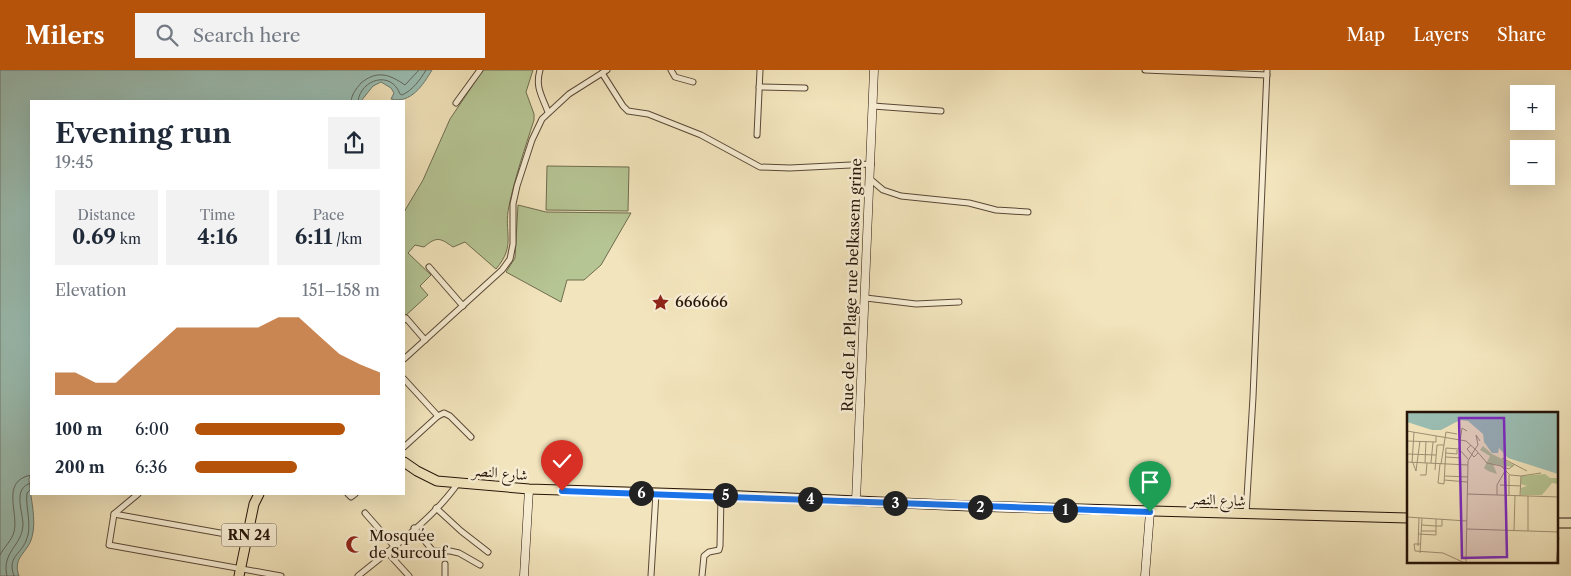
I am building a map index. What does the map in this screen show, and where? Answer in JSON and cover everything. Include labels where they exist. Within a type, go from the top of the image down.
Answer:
[{"type":"main road","name":"شارع النصر","points":[[405,463],[416,471],[437,481],[529,490],[721,495],[1150,512],[1407,518]]},
{"type":"main road","name":"RN 24","points":[[240,572],[254,504],[258,495]]},
{"type":"main road","points":[[1558,523],[1571,523]]},
{"type":"street","points":[[456,103],[480,70]]},
{"type":"street","points":[[540,70],[538,87],[548,112]]},
{"type":"street","points":[[671,70],[675,77],[693,82]]},
{"type":"street","points":[[757,135],[760,70]]},
{"type":"street","name":"Rue de La Plage rue belkasem grine","points":[[856,501],[866,298],[874,70]]},
{"type":"street","points":[[1145,70],[1267,73],[1254,387],[1246,515]]},
{"type":"street","points":[[405,359],[502,270],[510,259],[513,244],[513,204],[517,186],[532,140],[542,119],[569,94],[605,71],[623,106],[628,110],[648,114],[701,135],[760,167],[790,168],[871,164]]},
{"type":"street","points":[[759,87],[805,88]]},
{"type":"street","points":[[873,106],[942,111]]},
{"type":"street","points":[[870,179],[883,190],[901,196],[969,203],[996,210],[1028,212]]},
{"type":"street","points":[[429,267],[463,306]]},
{"type":"street","points":[[866,298],[916,304],[959,302]]},
{"type":"street","points":[[405,319],[425,340]]},
{"type":"street","points":[[405,380],[438,416]]},
{"type":"street","points":[[405,446],[438,416],[444,413],[450,416],[472,437]]},
{"type":"street","points":[[358,576],[436,508],[458,483]]},
{"type":"street","points":[[524,576],[529,490]]},
{"type":"street","points":[[651,576],[656,493]]},
{"type":"street","points":[[137,495],[114,514],[109,545],[240,572],[281,576]]},
{"type":"street","points":[[702,576],[704,556],[709,552],[719,550],[720,546],[721,495]]},
{"type":"street","points":[[436,508],[488,552]]},
{"type":"street","points":[[1145,576],[1150,512]]},
{"type":"street","points":[[366,513],[394,546]]},
{"type":"street","points":[[114,514],[248,538]]},
{"type":"street","points":[[414,528],[433,551],[459,553],[480,565]]},
{"type":"street","points":[[387,552],[409,576]]},
{"type":"street","points":[[445,564],[445,576]]},
{"type":"green space","points":[[483,70],[533,70],[526,92],[534,114],[534,120],[517,173],[509,206],[507,224],[508,245],[502,260],[496,269],[465,242],[453,247],[438,240],[432,241],[424,247],[415,245],[408,253],[431,275],[420,286],[428,295],[405,316],[405,210],[423,180],[450,119]]},
{"type":"green space","points":[[547,166],[629,167],[628,211],[546,210]]},
{"type":"green space","points":[[518,205],[546,212],[631,213],[601,265],[584,280],[567,280],[561,302],[506,272],[515,258]]},
{"type":"water","points":[[0,70],[432,70],[416,92],[405,99],[398,100],[391,99],[394,93],[391,88],[381,82],[373,86],[362,100],[30,100],[29,479],[34,523],[30,542],[19,560],[17,570],[19,576],[0,576]]},
{"type":"place","name":"666666","points":[[661,302]]},
{"type":"place","name":"Mosquée de Surcouf","points":[[355,545]]},
{"type":"route","points":[[562,491],[721,495],[1150,512]]}]
